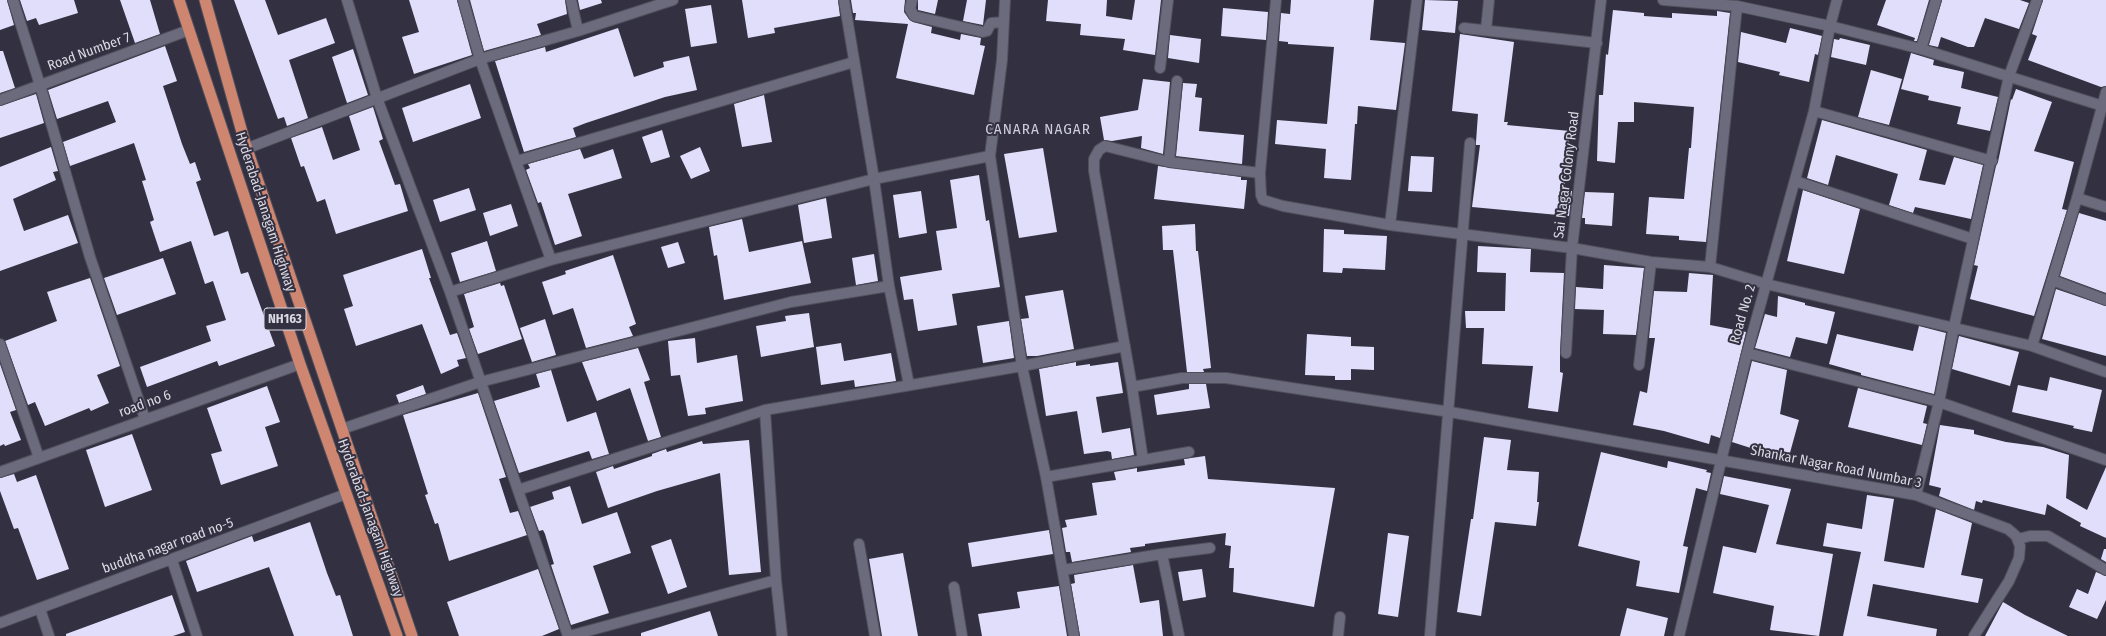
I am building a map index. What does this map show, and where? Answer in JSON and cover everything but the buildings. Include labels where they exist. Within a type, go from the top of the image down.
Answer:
[{"type":"highway","name":"Hyderabad-Janagam Highway","points":[[179,0],[300,364],[397,636]]},
{"type":"highway","name":"Hyderabad-Janagam Highway","points":[[205,0],[248,148],[412,636]]},
{"type":"street","points":[[13,0],[40,85],[90,257],[145,419]]},
{"type":"street","points":[[347,0],[377,98],[450,292],[569,636],[776,580]]},
{"type":"street","points":[[463,0],[480,59],[517,161],[550,260]]},
{"type":"street","points":[[571,0],[578,31]]},
{"type":"street","points":[[248,148],[480,59],[578,31],[673,0]]},
{"type":"street","points":[[844,0],[874,179],[889,286],[909,385]]},
{"type":"street","points":[[912,0],[910,9],[914,16],[983,32],[987,31],[991,23],[1004,22]]},
{"type":"street","points":[[1005,0],[998,102],[990,156],[1022,366],[1046,477],[1074,636]]},
{"type":"street","points":[[1160,68],[1168,0]]},
{"type":"street","points":[[1276,0],[1260,173],[1261,195],[1263,200],[1267,202],[1390,225],[1572,248],[1651,262],[1710,267],[1766,284],[2032,346],[2106,372]]},
{"type":"street","points":[[1390,225],[1417,0]]},
{"type":"street","points":[[1486,30],[1489,0]]},
{"type":"street","name":"Sai Nagar Colony Road","points":[[1566,353],[1572,248],[1601,0]]},
{"type":"street","points":[[1663,0],[1737,6],[1830,26],[1921,49],[2104,107]]},
{"type":"street","name":"Road No. 2","points":[[1679,636],[1747,354],[1814,112],[1830,26],[1837,0]]},
{"type":"street","points":[[1921,49],[1936,0]]},
{"type":"street","points":[[1916,495],[1939,402],[1954,327],[2010,76],[2037,0]]},
{"type":"street","points":[[1710,267],[1737,6]]},
{"type":"street","points":[[1464,28],[1597,43]]},
{"type":"street","name":"Road Number 7","points":[[0,100],[189,30]]},
{"type":"street","points":[[517,161],[854,62]]},
{"type":"street","points":[[1169,162],[1177,81]]},
{"type":"street","points":[[2032,346],[2104,107],[2106,92]]},
{"type":"street","points":[[1814,112],[1992,161]]},
{"type":"street","points":[[1430,636],[1450,412],[1461,234],[1470,143]]},
{"type":"street","points":[[1143,460],[1132,387],[1094,171],[1094,159],[1099,150],[1105,146],[1169,162],[1260,173]]},
{"type":"street","points":[[450,292],[550,260],[874,179],[990,156]]},
{"type":"street","points":[[1795,181],[1974,239]]},
{"type":"street","points":[[2077,198],[2106,207]]},
{"type":"street","points":[[1639,366],[1651,262]]},
{"type":"street","points":[[2052,280],[2106,300]]},
{"type":"street","points":[[342,429],[480,382],[791,302],[889,286]]},
{"type":"street","points":[[0,344],[39,458]]},
{"type":"street","points":[[518,490],[765,410],[1022,366],[1125,346]]},
{"type":"street","points":[[1747,354],[1939,402],[2106,460]]},
{"type":"street","name":"road no 6","points":[[0,472],[300,364]]},
{"type":"street","name":"Shankar Nagar Road Numbar 3","points":[[1132,387],[1182,378],[1226,378],[1450,412],[1916,495],[2008,529],[2016,536],[2018,540]]},
{"type":"street","points":[[765,410],[776,580],[782,636]]},
{"type":"street","points":[[1046,477],[1188,452]]},
{"type":"street","name":"buddha nagar road no-5","points":[[0,623],[346,494]]},
{"type":"street","points":[[1974,636],[2009,581],[2017,563],[2020,546],[2018,540],[2030,536],[2048,536],[2106,570]]},
{"type":"street","points":[[859,544],[875,636]]},
{"type":"street","points":[[1063,570],[1210,548]]},
{"type":"street","points":[[1162,554],[1179,636]]},
{"type":"street","points":[[172,560],[197,636]]},
{"type":"street","points":[[954,587],[962,636]]},
{"type":"street","points":[[40,609],[49,636]]},
{"type":"street","points":[[1338,636],[1340,617]]},
{"type":"district","name":"CANARA NAGAR","points":[[1038,130]]}]
